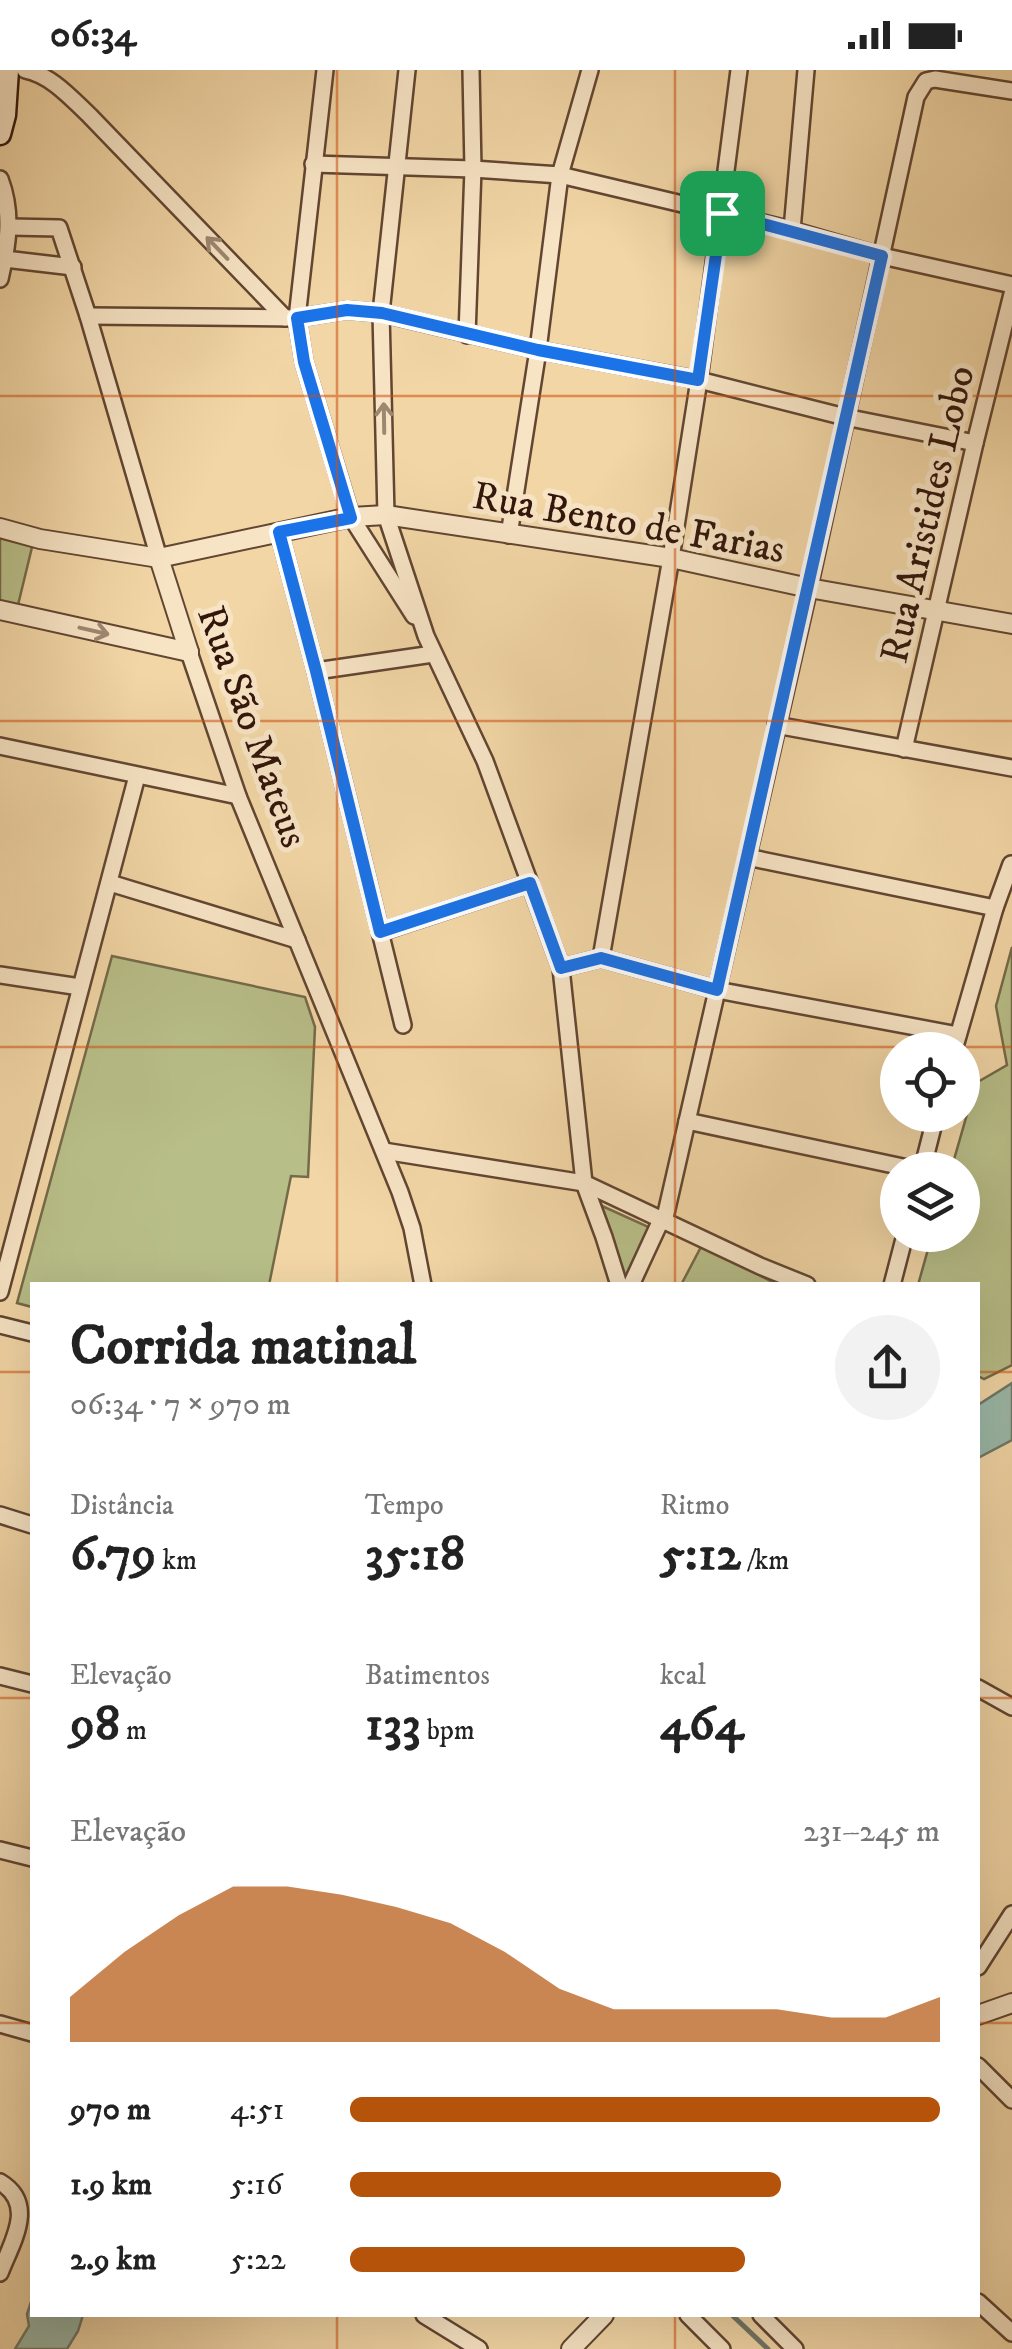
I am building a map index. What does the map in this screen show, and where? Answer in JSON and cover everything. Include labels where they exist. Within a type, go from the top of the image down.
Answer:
[{"type":"main road","points":[[0,134],[8,70]]},
{"type":"street","points":[[24,70],[60,87],[291,318]]},
{"type":"street","points":[[325,70],[291,318],[351,518],[426,636]]},
{"type":"street","points":[[406,70],[382,313],[386,516],[426,636],[485,760],[561,968],[584,1183],[617,1282]]},
{"type":"street","points":[[468,335],[473,169],[470,70]]},
{"type":"street","points":[[508,535],[538,350],[560,174],[590,70]]},
{"type":"street","points":[[601,958],[671,558],[739,70]]},
{"type":"street","points":[[792,230],[806,70]]},
{"type":"street","points":[[633,1282],[662,1221],[687,1121],[916,97],[926,82],[942,80],[1007,90],[1000,70]]},
{"type":"street","points":[[313,164],[560,174],[1012,285]]},
{"type":"street","points":[[0,180],[10,226],[0,279]]},
{"type":"street","name":"Rua São Mateus","points":[[10,226],[59,228],[159,558],[238,796],[384,1151],[412,1228],[422,1282]]},
{"type":"street","points":[[5,259],[73,266]]},
{"type":"street","name":"Rua Aristides Lobo","points":[[904,749],[1012,294]]},
{"type":"street","points":[[88,316],[291,318],[347,310],[382,313],[468,335],[698,380],[845,417],[974,443]]},
{"type":"street","name":"Rua Bento de Farias","points":[[159,558],[351,518],[386,516],[671,558],[809,588],[1012,624]]},
{"type":"street","points":[[0,528],[40,539],[159,558]]},
{"type":"street","points":[[279,532],[403,1025]]},
{"type":"street","points":[[0,610],[189,652]]},
{"type":"street","points":[[316,671],[433,654]]},
{"type":"street","points":[[776,725],[1012,768]]},
{"type":"street","points":[[0,746],[238,796]]},
{"type":"street","points":[[0,1292],[138,776]]},
{"type":"street","points":[[747,857],[995,908]]},
{"type":"street","points":[[959,1032],[1010,864]]},
{"type":"street","points":[[110,883],[298,940]]},
{"type":"street","points":[[380,932],[530,883]]},
{"type":"street","points":[[561,968],[601,958],[717,990],[910,1032]]},
{"type":"street","points":[[0,975],[80,987]]},
{"type":"street","points":[[687,1121],[880,1162]]},
{"type":"street","points":[[384,1151],[584,1183],[800,1282]]},
{"type":"street","points":[[893,1282],[901,1252]]},
{"type":"street","points":[[0,1325],[30,1332]]},
{"type":"street","points":[[0,1515],[30,1524]]},
{"type":"street","points":[[0,1676],[30,1684]]},
{"type":"street","points":[[980,1689],[1012,1707]]},
{"type":"street","points":[[0,1850],[30,1858]]},
{"type":"street","points":[[980,1964],[1012,1914]]},
{"type":"street","points":[[980,2013],[1012,2002]]},
{"type":"street","points":[[0,2024],[30,2032]]},
{"type":"street","points":[[980,2068],[1012,2100]]},
{"type":"street","points":[[0,2182],[14,2192],[20,2205],[20,2220],[0,2273]]},
{"type":"street","points":[[980,2304],[1012,2333]]},
{"type":"street","points":[[427,2317],[479,2349]]},
{"type":"street","points":[[571,2349],[602,2317]]},
{"type":"street","points":[[690,2317],[722,2349]]},
{"type":"street","points":[[763,2317],[795,2349]]},
{"type":"green space","points":[[0,531],[34,539],[17,609],[0,605]]},
{"type":"green space","points":[[1012,947],[1012,1365],[984,1379],[980,1377],[980,1282],[919,1282],[927,1252],[980,1252],[980,1152],[956,1152],[962,1132],[980,1132],[980,1081],[1007,1065],[996,1006]]},
{"type":"green space","points":[[112,956],[305,997],[315,1027],[308,1177],[291,1176],[270,1282],[30,1282],[30,1306],[17,1303]]},
{"type":"green space","points":[[591,1201],[653,1229],[622,1282]]},
{"type":"green space","points":[[702,1245],[772,1282],[683,1282]]},
{"type":"shaded area","points":[[1012,1383],[1012,1440],[980,1457],[980,1404]]},
{"type":"shaded area","points":[[30,2305],[30,2317],[82,2317],[67,2349],[15,2349],[29,2326]]},
{"type":"waterway","points":[[734,2317],[768,2349]]},
{"type":"route","points":[[722,213],[882,256],[717,990],[601,958],[561,968],[530,883],[380,932],[279,532],[351,518],[304,362],[297,318],[347,310],[382,313],[538,350],[698,380],[722,213]]}]
